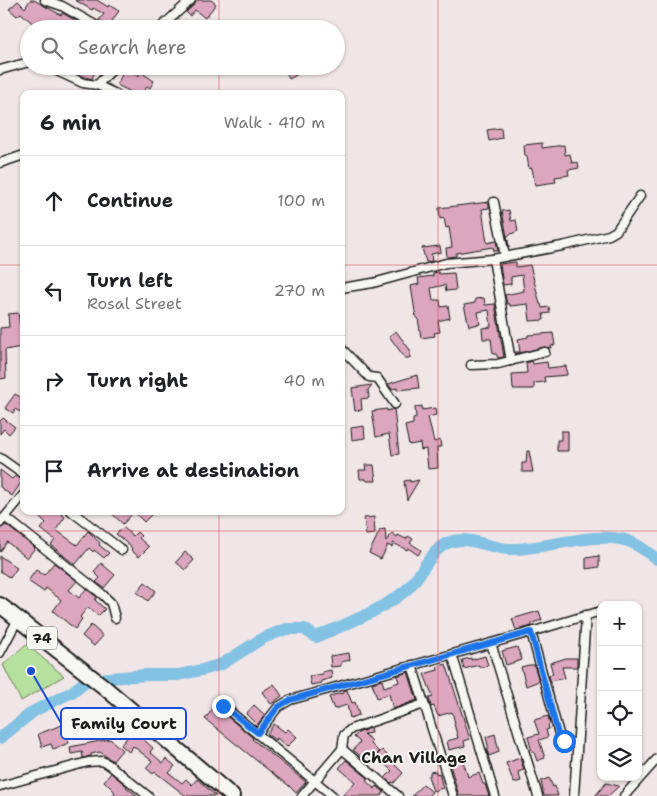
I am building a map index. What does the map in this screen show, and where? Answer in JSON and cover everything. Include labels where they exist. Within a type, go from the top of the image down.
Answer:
[{"type":"highway","name":"74","points":[[0,605],[103,686],[232,796]]},
{"type":"street","points":[[45,0],[62,6],[86,20]]},
{"type":"street","points":[[169,20],[191,0]]},
{"type":"street","points":[[0,70],[20,64]]},
{"type":"street","points":[[66,75],[83,83],[97,85],[108,90]]},
{"type":"street","points":[[97,85],[107,75]]},
{"type":"street","points":[[0,163],[20,156]]},
{"type":"street","points":[[345,288],[392,279],[446,262],[493,259],[609,236],[616,231],[640,196]]},
{"type":"street","points":[[494,202],[505,256]]},
{"type":"street","points":[[493,259],[511,362]]},
{"type":"street","points":[[345,352],[369,377],[377,378],[395,404]]},
{"type":"street","points":[[472,366],[511,362],[545,352]]},
{"type":"street","points":[[0,458],[20,473]]},
{"type":"street","points":[[20,499],[3,520],[102,594],[111,603],[115,618]]},
{"type":"street","points":[[76,515],[122,550]]},
{"type":"street","points":[[258,733],[278,707],[290,700],[597,612]]},
{"type":"street","points":[[574,796],[586,615]]},
{"type":"street","points":[[0,653],[18,619]]},
{"type":"street","points":[[531,632],[558,734],[564,741],[577,744]]},
{"type":"street","points":[[491,643],[538,796]]},
{"type":"street","points":[[452,654],[495,796]]},
{"type":"street","points":[[412,664],[453,796]]},
{"type":"street","points":[[302,796],[342,749],[344,735],[351,729],[424,704]]},
{"type":"street","points":[[223,706],[333,796]]},
{"type":"street","points":[[342,749],[398,796]]},
{"type":"street","points":[[0,786],[88,762],[102,761],[148,796]]},
{"type":"street","points":[[624,796],[656,762]]},
{"type":"green space","points":[[26,644],[64,676],[21,701],[3,665]]},
{"type":"building","points":[[30,0],[34,0],[61,15],[62,13],[75,20],[29,20],[21,13],[17,16],[9,9],[18,1],[25,8]]},
{"type":"building","points":[[75,0],[97,0],[119,11],[113,20],[99,20],[104,14],[93,8],[92,10]]},
{"type":"building","points":[[196,0],[211,0],[216,4],[205,18],[195,10],[190,16],[186,12],[195,4]]},
{"type":"building","points":[[79,75],[94,75],[92,79]]},
{"type":"building","points":[[122,75],[145,75],[154,81],[150,88],[147,86],[145,90],[127,90],[117,85]]},
{"type":"building","points":[[287,75],[296,75],[289,79]]},
{"type":"building","points":[[501,128],[502,138],[489,141],[487,130]]},
{"type":"building","points":[[542,143],[542,148],[564,145],[565,155],[570,154],[572,163],[578,162],[579,168],[568,170],[569,175],[555,177],[556,182],[535,185],[532,168],[529,169],[527,156],[525,156],[524,145]]},
{"type":"building","points":[[489,202],[489,208],[482,209],[487,243],[496,241],[498,251],[494,251],[493,247],[456,253],[456,256],[447,257],[446,248],[452,247],[449,227],[446,228],[444,218],[440,219],[439,208]]},
{"type":"building","points":[[509,210],[511,221],[516,220],[518,231],[507,236],[509,247],[502,211]]},
{"type":"building","points":[[440,246],[441,252],[431,254],[432,261],[426,262],[422,248]]},
{"type":"building","points":[[516,262],[516,267],[530,265],[540,304],[542,308],[549,307],[550,313],[543,314],[544,320],[530,321],[528,304],[510,306],[510,304],[507,304],[505,295],[524,291],[522,275],[511,277],[511,284],[503,285],[500,264]]},
{"type":"building","points":[[438,272],[439,274],[454,273],[456,290],[446,291],[445,285],[431,288],[433,300],[440,300],[441,307],[448,306],[450,318],[438,321],[440,332],[434,333],[435,336],[421,338],[411,286],[419,284],[418,278],[433,276],[433,273]]},
{"type":"building","points":[[484,298],[485,305],[495,304],[504,357],[498,358],[496,354],[493,354],[491,339],[483,339],[482,328],[491,327],[489,310],[478,312],[480,324],[469,326],[464,305],[475,303],[475,299]]},
{"type":"building","points":[[18,313],[20,347],[5,350],[6,378],[0,379],[0,328],[9,327],[8,314]]},
{"type":"building","points":[[396,331],[410,350],[410,358],[405,358],[389,336]]},
{"type":"building","points":[[553,333],[555,345],[551,346],[551,348],[544,347],[515,354],[515,352],[520,352],[518,339],[528,337],[528,335]]},
{"type":"building","points":[[532,361],[533,364],[547,362],[548,368],[566,366],[567,375],[544,377],[545,382],[534,383],[534,389],[513,389],[512,374],[527,373],[526,363]]},
{"type":"building","points":[[417,375],[419,388],[397,390],[397,388],[392,389],[388,384]]},
{"type":"building","points":[[372,385],[368,390],[369,398],[361,399],[362,410],[355,411],[352,388]]},
{"type":"building","points":[[15,394],[20,397],[20,412],[15,409],[13,413],[5,408]]},
{"type":"building","points":[[422,406],[422,410],[435,408],[436,415],[428,417],[434,442],[440,440],[441,447],[437,447],[438,468],[428,469],[426,449],[421,450],[420,443],[409,445],[405,426],[413,424],[413,419],[416,418],[415,407]]},
{"type":"building","points":[[387,409],[387,411],[394,409],[399,454],[392,455],[389,434],[376,437],[372,411]]},
{"type":"building","points":[[3,418],[15,427],[9,434],[4,429],[0,434],[0,421]]},
{"type":"building","points":[[364,426],[365,438],[352,440],[351,428]]},
{"type":"building","points":[[561,431],[568,431],[568,451],[557,451],[557,440],[561,440]]},
{"type":"building","points":[[527,451],[529,451],[533,472],[522,472],[522,463],[526,463]]},
{"type":"building","points":[[365,465],[374,465],[376,481],[360,479],[359,470],[366,470]]},
{"type":"building","points":[[0,470],[12,479],[15,476],[20,478],[20,484],[12,496],[0,487]]},
{"type":"building","points":[[410,480],[410,482],[419,480],[407,500],[404,481]]},
{"type":"building","points":[[38,515],[63,515],[65,517],[56,530],[77,545],[88,531],[100,543],[99,545],[109,553],[104,558],[89,548],[75,565],[51,545],[55,540],[41,529],[46,523]]},
{"type":"building","points":[[113,515],[131,515],[123,524]]},
{"type":"building","points":[[137,515],[151,515],[144,522]]},
{"type":"building","points":[[374,517],[375,534],[366,535],[364,518]]},
{"type":"building","points":[[6,525],[35,548],[27,558],[7,542],[0,552],[0,529]]},
{"type":"building","points":[[123,527],[133,536],[137,532],[141,536],[139,538],[149,547],[139,557],[116,534]]},
{"type":"building","points":[[385,529],[386,541],[392,533],[397,537],[398,535],[406,539],[408,536],[413,539],[410,543],[421,550],[418,555],[408,548],[407,550],[393,543],[392,547],[387,545],[381,559],[369,553],[380,530]]},
{"type":"building","points":[[185,552],[194,560],[185,570],[176,562]]},
{"type":"building","points":[[0,556],[17,568],[10,578],[0,571]]},
{"type":"building","points":[[599,556],[599,567],[586,569],[586,558]]},
{"type":"building","points":[[54,563],[77,581],[69,590],[79,598],[86,589],[97,597],[95,600],[105,609],[98,616],[88,607],[80,617],[82,619],[75,629],[53,611],[61,600],[46,588],[44,592],[28,581],[36,570],[44,575]]},
{"type":"building","points":[[101,563],[115,575],[104,588],[96,582],[100,578],[94,572]]},
{"type":"building","points":[[145,582],[156,591],[148,601],[137,592]]},
{"type":"building","points":[[539,611],[542,620],[532,623],[532,626],[516,630],[512,619]]},
{"type":"building","points":[[91,625],[103,636],[94,646],[82,636]]},
{"type":"building","points":[[517,647],[522,660],[506,665],[502,651]]},
{"type":"building","points":[[349,653],[350,660],[341,662],[341,666],[331,667],[330,656]]},
{"type":"building","points":[[485,656],[488,665],[480,668],[479,665],[464,669],[462,660],[471,658],[471,660]]},
{"type":"building","points":[[566,658],[577,658],[577,667],[562,667],[565,678],[550,681],[549,675],[553,674],[550,663]]},
{"type":"building","points":[[446,664],[470,739],[464,741],[465,746],[449,750],[447,741],[458,738],[452,712],[438,716],[434,706],[431,707],[429,698],[433,697],[424,674],[438,670],[437,667]]},
{"type":"building","points":[[534,665],[539,681],[526,686],[521,667]]},
{"type":"building","points":[[331,670],[332,678],[321,681],[322,683],[311,685],[309,676],[323,674],[322,672]]},
{"type":"building","points":[[408,672],[417,700],[393,709],[389,694],[377,698],[372,683],[382,680],[384,687],[399,682],[397,676]]},
{"type":"building","points":[[274,684],[282,696],[271,704],[262,692]]},
{"type":"building","points":[[347,690],[352,703],[355,702],[359,715],[350,718],[347,705],[334,709],[329,697],[341,694]]},
{"type":"building","points":[[254,705],[265,715],[257,725],[246,714]]},
{"type":"building","points":[[215,706],[252,739],[306,782],[296,793],[205,719]]},
{"type":"building","points":[[548,716],[550,724],[548,725],[549,729],[546,730],[548,737],[539,740],[545,758],[537,761],[534,752],[532,752],[528,737],[539,734],[534,720]]},
{"type":"building","points":[[274,724],[285,732],[288,729],[297,737],[287,747],[277,738],[276,741],[267,734]]},
{"type":"building","points":[[62,725],[69,743],[53,749],[51,744],[42,747],[38,734]]},
{"type":"building","points":[[370,728],[371,733],[364,734],[372,741],[370,743],[379,752],[369,763],[353,750],[360,742],[354,737],[358,733]]},
{"type":"building","points":[[133,730],[153,748],[150,752],[163,763],[166,758],[175,766],[169,773],[182,783],[186,779],[192,785],[197,779],[216,796],[186,796],[155,772],[153,774],[146,768],[152,761],[133,746],[129,752],[121,745]]},
{"type":"building","points":[[495,734],[499,752],[489,756],[486,737]]},
{"type":"building","points":[[110,739],[122,750],[113,761],[100,752],[83,758],[82,752],[71,754],[70,747]]},
{"type":"building","points":[[382,750],[403,773],[394,783],[385,778],[392,771],[376,756]]},
{"type":"building","points":[[462,758],[468,777],[479,773],[489,796],[459,796],[449,762]]},
{"type":"building","points":[[520,758],[524,770],[518,772],[521,781],[514,783],[506,763]]},
{"type":"building","points":[[346,760],[368,778],[366,781],[375,789],[377,786],[384,792],[381,796],[342,796],[355,782],[339,768]]},
{"type":"building","points":[[436,771],[436,774],[439,773],[443,788],[433,791],[428,776],[430,776],[430,772]]},
{"type":"building","points":[[111,773],[137,796],[112,796],[115,792],[104,781]]},
{"type":"building","points":[[549,778],[553,787],[555,786],[558,796],[544,796],[541,781]]},
{"type":"building","points":[[606,783],[619,786],[608,796],[595,796]]},
{"type":"building","points":[[423,784],[432,792],[428,796],[412,796]]},
{"type":"waterway","points":[[0,738],[34,711],[72,692],[87,680],[145,675],[178,675],[202,670],[222,664],[263,638],[286,629],[304,629],[316,637],[373,612],[404,592],[410,587],[431,557],[443,545],[450,542],[465,540],[510,549],[538,547],[586,539],[615,538],[635,544],[657,559]]},
{"type":"place","name":"Family Court","points":[[31,671]]},
{"type":"district","name":"Chan Village","points":[[414,757]]},
{"type":"route","points":[[223,706],[258,733],[284,702],[412,664],[531,632],[558,734],[564,741]]}]
